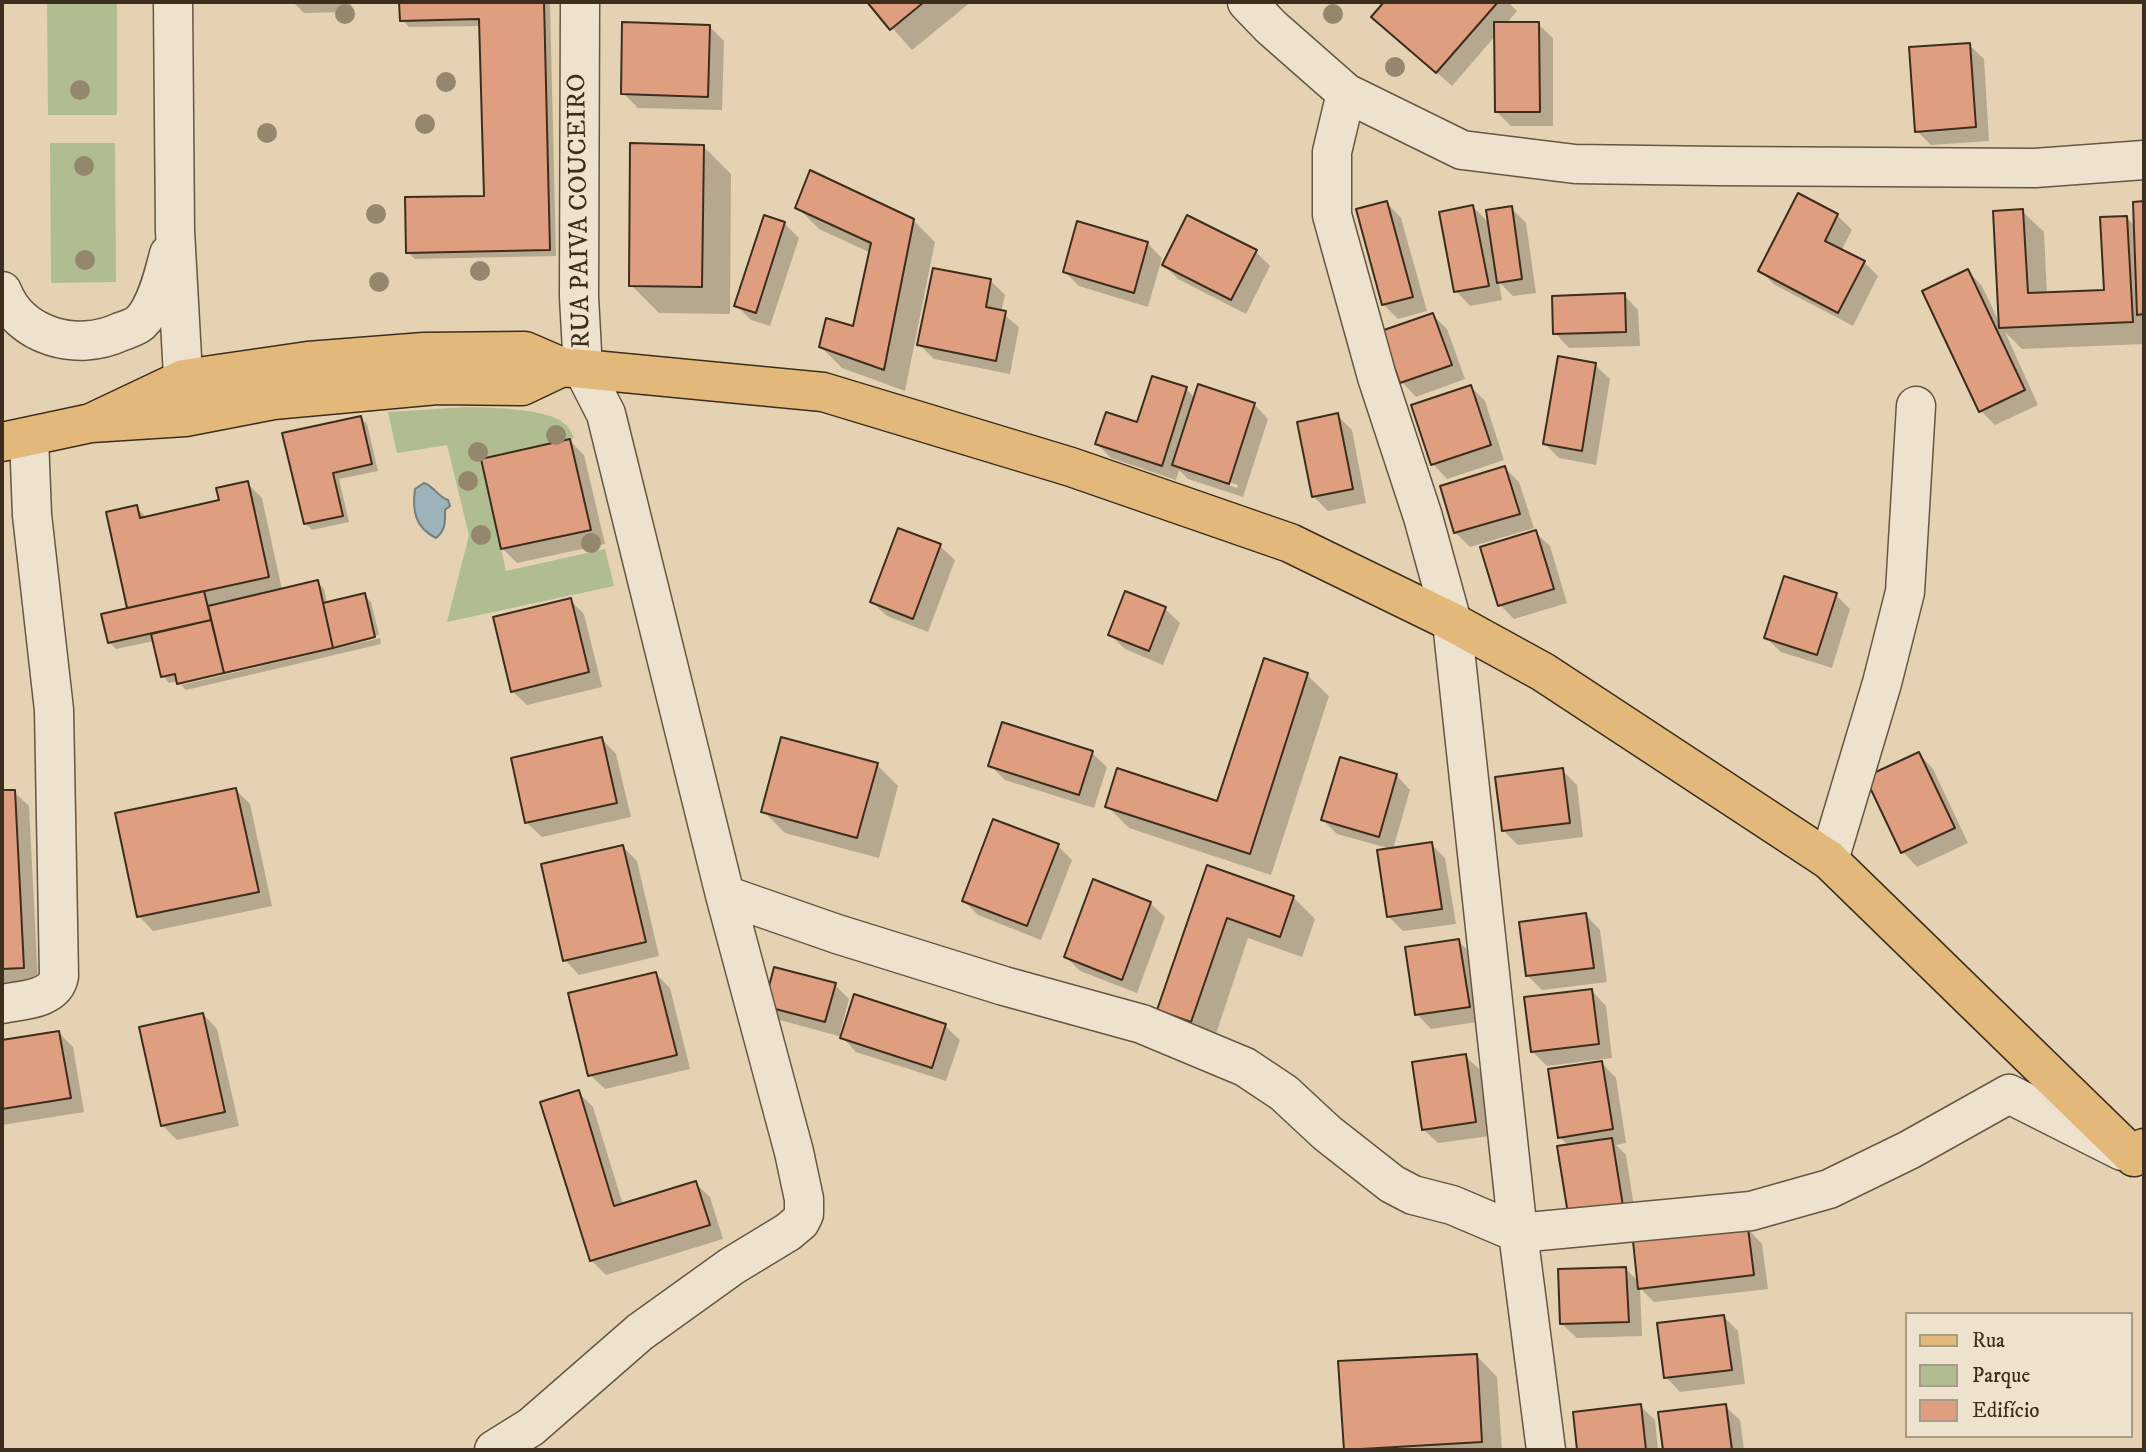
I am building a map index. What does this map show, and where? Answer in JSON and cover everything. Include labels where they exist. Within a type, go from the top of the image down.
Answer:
[{"type":"main road","points":[[90,423],[184,379],[308,361],[424,352],[524,351],[573,368],[823,392],[1071,467],[1290,543],[1452,622],[1543,672],[1829,860],[2139,1152]]},
{"type":"main road","points":[[15,439],[90,423],[185,417],[273,400],[423,386],[522,386],[573,368]]},
{"type":"street","points":[[173,2],[175,231],[185,417]]},
{"type":"street","name":"RUA PAIVA COUCEIRO","points":[[494,1450],[531,1427],[640,1332],[732,1266],[788,1232],[800,1222],[804,1214],[804,1199],[794,1152],[725,895],[606,414],[573,368],[579,297],[580,2]]},
{"type":"street","points":[[1247,2],[1271,27],[1346,93],[1462,150],[1575,164],[2035,168],[2144,160]]},
{"type":"street","points":[[1346,93],[1332,152],[1332,215],[1377,377],[1423,517],[1452,622],[1518,1233],[1546,1450]]},
{"type":"street","points":[[2,291],[8,306],[33,330],[69,341],[107,338],[140,323],[160,290],[175,231]]},
{"type":"street","points":[[1829,860],[1882,683],[1905,592],[1916,406]]},
{"type":"street","points":[[2,1004],[47,993],[58,982],[59,976],[54,710],[32,515],[15,439]]},
{"type":"street","points":[[725,895],[837,934],[1004,986],[1142,1024],[1244,1067],[1284,1093],[1327,1133],[1392,1184],[1413,1195],[1452,1205],[1518,1233],[1751,1211],[1777,1204],[1829,1189],[1909,1150],[2009,1094],[2139,1152]]},
{"type":"green space","points":[[47,2],[117,2],[117,115],[48,115]]},
{"type":"green space","points":[[50,143],[115,143],[116,282],[51,283]]},
{"type":"green space","points":[[468,407],[519,410],[546,415],[565,424],[574,438],[481,459],[506,571],[605,549],[614,586],[447,622],[469,535],[447,445],[397,453],[388,412]]},
{"type":"water","points":[[424,483],[448,500],[450,506],[445,510],[443,529],[436,538],[423,529],[416,518],[415,489]]},
{"type":"building","points":[[399,2],[544,2],[550,250],[406,253],[405,197],[484,196],[479,19],[400,21]]},
{"type":"building","points":[[867,2],[924,2],[890,30]]},
{"type":"building","points":[[1384,2],[1498,2],[1436,73],[1371,17]]},
{"type":"building","points":[[622,22],[710,25],[708,97],[621,94]]},
{"type":"building","points":[[1494,22],[1539,22],[1540,112],[1495,112]]},
{"type":"building","points":[[1970,43],[1976,127],[1915,132],[1909,47]]},
{"type":"building","points":[[630,143],[704,145],[702,287],[629,286]]},
{"type":"building","points":[[810,170],[914,219],[884,370],[819,347],[826,318],[853,326],[871,243],[795,208]]},
{"type":"building","points":[[1798,193],[1838,214],[1825,241],[1865,261],[1838,313],[1758,271]]},
{"type":"building","points":[[1387,201],[1413,297],[1382,305],[1356,209]]},
{"type":"building","points":[[2144,201],[2144,314],[2137,315],[2133,202]]},
{"type":"building","points":[[1473,205],[1489,286],[1454,292],[1439,212]]},
{"type":"building","points":[[1512,206],[1522,279],[1497,283],[1486,210]]},
{"type":"building","points":[[2023,209],[2028,293],[2104,290],[2100,217],[2127,216],[2133,322],[1999,328],[1993,211]]},
{"type":"building","points":[[764,215],[785,222],[756,313],[734,306]]},
{"type":"building","points":[[1187,215],[1257,250],[1231,300],[1162,265]]},
{"type":"building","points":[[1077,221],[1148,242],[1134,293],[1063,272]]},
{"type":"building","points":[[933,268],[991,279],[986,307],[1006,311],[996,361],[917,345]]},
{"type":"building","points":[[1968,269],[2025,390],[1979,412],[1922,291]]},
{"type":"building","points":[[1625,293],[1626,332],[1553,334],[1552,296]]},
{"type":"building","points":[[1433,313],[1452,365],[1400,383],[1381,331]]},
{"type":"building","points":[[1558,356],[1596,363],[1582,451],[1543,444]]},
{"type":"building","points":[[1152,376],[1187,387],[1162,466],[1095,444],[1106,412],[1137,422]]},
{"type":"building","points":[[1198,384],[1255,403],[1229,484],[1172,465]]},
{"type":"building","points":[[1471,385],[1491,445],[1431,465],[1411,405]]},
{"type":"building","points":[[1338,413],[1353,489],[1312,497],[1297,422]]},
{"type":"building","points":[[361,416],[372,464],[333,473],[343,516],[304,524],[282,433]]},
{"type":"building","points":[[570,439],[591,530],[501,549],[481,459]]},
{"type":"building","points":[[1505,466],[1520,514],[1454,533],[1440,486]]},
{"type":"building","points":[[248,481],[269,577],[127,608],[106,512],[137,505],[140,518],[219,500],[216,488]]},
{"type":"building","points":[[898,528],[941,544],[913,619],[870,602]]},
{"type":"building","points":[[1536,530],[1554,589],[1498,606],[1480,547]]},
{"type":"building","points":[[1784,576],[1837,593],[1817,655],[1764,638]]},
{"type":"building","points":[[318,580],[333,648],[224,673],[208,606]]},
{"type":"building","points":[[204,591],[211,620],[108,643],[101,614]]},
{"type":"building","points":[[1125,591],[1166,607],[1149,651],[1108,635]]},
{"type":"building","points":[[365,593],[375,637],[333,648],[323,603]]},
{"type":"building","points":[[571,598],[589,672],[511,692],[493,617]]},
{"type":"building","points":[[211,620],[224,673],[177,684],[175,674],[161,677],[151,634]]},
{"type":"building","points":[[1264,658],[1308,673],[1250,854],[1105,807],[1117,768],[1217,801]]},
{"type":"building","points":[[1002,722],[1093,751],[1079,795],[988,766]]},
{"type":"building","points":[[602,737],[617,803],[525,823],[511,758]]},
{"type":"building","points":[[781,737],[878,763],[857,838],[761,812]]},
{"type":"building","points":[[1919,752],[1955,828],[1901,853],[1865,777]]},
{"type":"building","points":[[1340,757],[1397,774],[1379,837],[1321,820]]},
{"type":"building","points":[[1563,768],[1570,823],[1502,831],[1495,777]]},
{"type":"building","points":[[236,788],[259,892],[137,917],[115,813]]},
{"type":"building","points":[[2,790],[15,790],[24,968],[2,969]]},
{"type":"building","points":[[993,819],[1059,844],[1027,926],[962,901]]},
{"type":"building","points":[[1432,842],[1442,909],[1387,917],[1377,850]]},
{"type":"building","points":[[623,845],[646,942],[563,961],[541,864]]},
{"type":"building","points":[[1207,865],[1294,896],[1280,937],[1227,918],[1191,1022],[1157,1010]]},
{"type":"building","points":[[1093,879],[1151,902],[1122,980],[1064,957]]},
{"type":"building","points":[[1586,913],[1594,968],[1526,976],[1519,922]]},
{"type":"building","points":[[1459,939],[1470,1007],[1415,1015],[1405,947]]},
{"type":"building","points":[[774,967],[836,983],[825,1022],[764,1006]]},
{"type":"building","points":[[656,972],[677,1055],[588,1076],[568,993]]},
{"type":"building","points":[[1592,989],[1599,1044],[1531,1052],[1524,997]]},
{"type":"building","points":[[854,994],[946,1024],[932,1068],[840,1038]]},
{"type":"building","points":[[203,1013],[225,1112],[161,1126],[139,1027]]},
{"type":"building","points":[[59,1031],[71,1098],[2,1109],[2,1040]]},
{"type":"building","points":[[1466,1054],[1476,1122],[1422,1130],[1412,1062]]},
{"type":"building","points":[[1602,1061],[1613,1129],[1558,1138],[1548,1069]]},
{"type":"building","points":[[579,1090],[614,1206],[696,1181],[710,1225],[590,1261],[540,1102]]},
{"type":"building","points":[[1612,1138],[1623,1206],[1568,1214],[1557,1146]]},
{"type":"building","points":[[1748,1228],[1754,1275],[1638,1289],[1633,1241]]},
{"type":"building","points":[[1626,1267],[1629,1322],[1560,1324],[1558,1269]]},
{"type":"building","points":[[1724,1315],[1732,1370],[1664,1378],[1657,1323]]},
{"type":"building","points":[[1477,1354],[1482,1442],[1344,1450],[1338,1361]]},
{"type":"building","points":[[1641,1404],[1646,1450],[1577,1450],[1573,1412]]},
{"type":"building","points":[[1726,1404],[1732,1450],[1663,1450],[1658,1412]]}]
